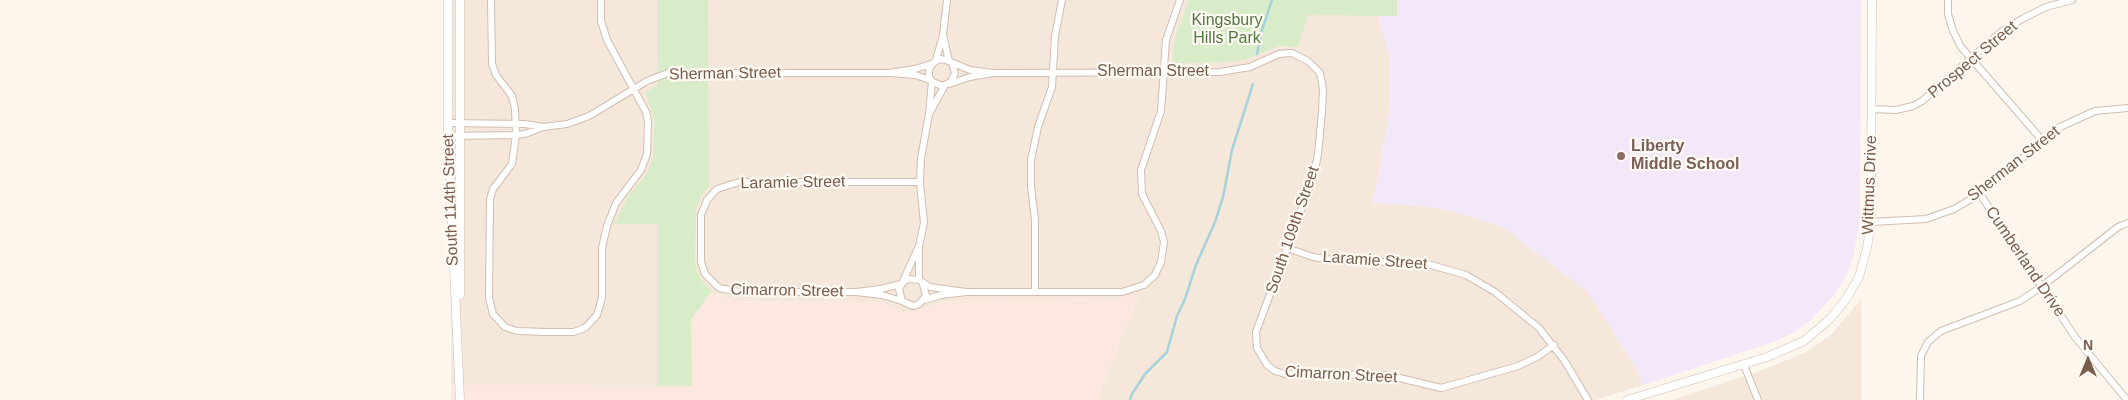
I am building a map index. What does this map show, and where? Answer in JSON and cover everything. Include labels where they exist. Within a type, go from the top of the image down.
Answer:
[{"type":"street","name":"South 114th Street","points":[[448,0],[448,136],[460,400]]},
{"type":"street","name":"South 114th Street","points":[[460,0],[460,400]]},
{"type":"street","points":[[491,0],[492,64],[496,75],[512,96],[515,109],[516,135],[512,164],[493,189],[489,206],[489,298],[493,314],[505,327],[524,332],[573,332],[586,327],[593,321],[602,303],[602,248],[606,226],[616,203],[641,170],[647,154],[647,116],[634,88],[607,40],[601,21],[601,0]]},
{"type":"street","points":[[946,0],[943,35],[928,72],[931,80],[929,114],[922,148],[920,182],[924,223],[919,246],[898,293],[902,301],[913,306],[924,300],[941,295],[966,292],[1122,292],[1137,289],[1155,274],[1163,257],[1164,242],[1161,231],[1145,201],[1140,176],[1144,158],[1161,111],[1164,90],[1166,40],[1180,0]]},
{"type":"street","points":[[1035,291],[1035,220],[1030,170],[1035,136],[1050,94],[1056,30],[1062,0]]},
{"type":"street","name":"Wittmus Drive","points":[[1627,400],[1767,357],[1804,341],[1831,318],[1846,299],[1859,277],[1867,248],[1871,222],[1872,0]]},
{"type":"street","points":[[1948,0],[1948,14],[1953,32],[1962,47],[2042,140]]},
{"type":"street","name":"Prospect Street","points":[[1872,109],[1896,110],[1913,106],[1922,101],[2001,32],[2046,7],[2072,0]]},
{"type":"street","points":[[929,114],[947,85],[955,76],[955,69],[950,62],[943,35]]},
{"type":"street","name":"Sherman Street","points":[[947,85],[970,76],[993,73],[1236,70],[1263,63],[1279,54],[1292,53],[1308,62]]},
{"type":"street","points":[[933,62],[943,59],[950,62]]},
{"type":"street","name":"Sherman Street","points":[[889,73],[915,69],[933,62]]},
{"type":"street","name":"Sherman Street","points":[[950,62],[970,70],[993,73]]},
{"type":"street","name":"South 109th Street","points":[[1269,367],[1258,352],[1256,335],[1314,175],[1318,154],[1323,89],[1320,73],[1308,62]]},
{"type":"street","name":"Sherman Street","points":[[448,123],[516,124],[543,127],[568,124],[589,116],[655,77],[677,73],[889,73],[931,80]]},
{"type":"street","points":[[931,80],[939,85],[947,85]]},
{"type":"street","name":"Sherman Street","points":[[1871,222],[1926,218],[1954,209],[1980,194],[2058,128],[2095,111],[2128,108]]},
{"type":"street","name":"Sherman Street","points":[[448,136],[516,135],[525,134],[543,127]]},
{"type":"street","name":"Laramie Street","points":[[701,234],[702,216],[707,200],[718,189],[730,184],[920,182]]},
{"type":"street","name":"Cumberland Drive","points":[[1980,194],[2075,337],[2112,385],[2127,400]]},
{"type":"street","points":[[1920,400],[1921,356],[1928,342],[1941,331],[2020,301],[2041,287],[2118,226],[2128,222]]},
{"type":"street","name":"Cimarron Street","points":[[701,234],[703,269],[714,284],[725,291],[856,292],[882,295],[902,301]]},
{"type":"street","points":[[919,246],[921,282],[926,292],[924,300]]},
{"type":"street","name":"Laramie Street","points":[[1287,248],[1328,260],[1413,262],[1451,270],[1480,283],[1530,319],[1554,345],[1588,400]]},
{"type":"street","points":[[902,283],[914,278],[938,288],[966,292]]},
{"type":"street","name":"Cimarron Street","points":[[856,292],[881,289],[902,283]]},
{"type":"street","name":"Cimarron Street","points":[[1269,367],[1290,375],[1392,376],[1433,388],[1444,388],[1518,366],[1537,357],[1554,345]]},
{"type":"street","points":[[1744,364],[1758,400]]},
{"type":"shaded area","points":[[453,0],[1397,0],[1397,16],[1379,16],[1379,22],[1390,55],[1390,109],[1373,203],[1433,207],[1463,214],[1504,228],[1588,292],[1638,371],[1643,385],[1595,400],[1097,400],[1138,296],[1117,299],[946,301],[912,313],[901,311],[881,302],[734,301],[711,293],[692,386],[451,385]]},
{"type":"shaded area","name":"Liberty Middle School","points":[[1397,0],[1861,0],[1860,218],[1853,258],[1846,276],[1836,293],[1809,322],[1793,333],[1776,341],[1643,385],[1638,371],[1588,292],[1504,228],[1463,214],[1433,207],[1373,203],[1390,109],[1390,55],[1379,22],[1379,16],[1396,16]]},
{"type":"shaded area","points":[[711,293],[734,301],[881,302],[912,313],[946,301],[1117,299],[1138,296],[1097,400],[451,400],[451,385],[692,386],[691,319]]},
{"type":"shaded area","points":[[1861,299],[1861,400],[1672,400],[1757,372],[1805,353],[1831,335]]},
{"type":"green space","points":[[657,0],[708,0],[709,186],[701,196],[696,208],[695,261],[698,274],[705,285],[712,291],[691,319],[692,386],[657,386],[657,224],[614,224],[628,196],[646,175],[653,158],[654,120],[646,93],[658,85]]},
{"type":"green space","name":"Kingsbury Hills Park","points":[[1189,0],[1397,0],[1397,16],[1308,15],[1298,47],[1280,46],[1243,60],[1174,63],[1172,61],[1176,36]]},
{"type":"waterway","points":[[1257,54],[1262,30],[1272,0]]},
{"type":"waterway","points":[[1130,400],[1145,374],[1167,352],[1177,316],[1215,222],[1223,197],[1232,150],[1253,84]]},
{"type":"place","name":"Liberty Middle School","points":[[1621,156]]}]
